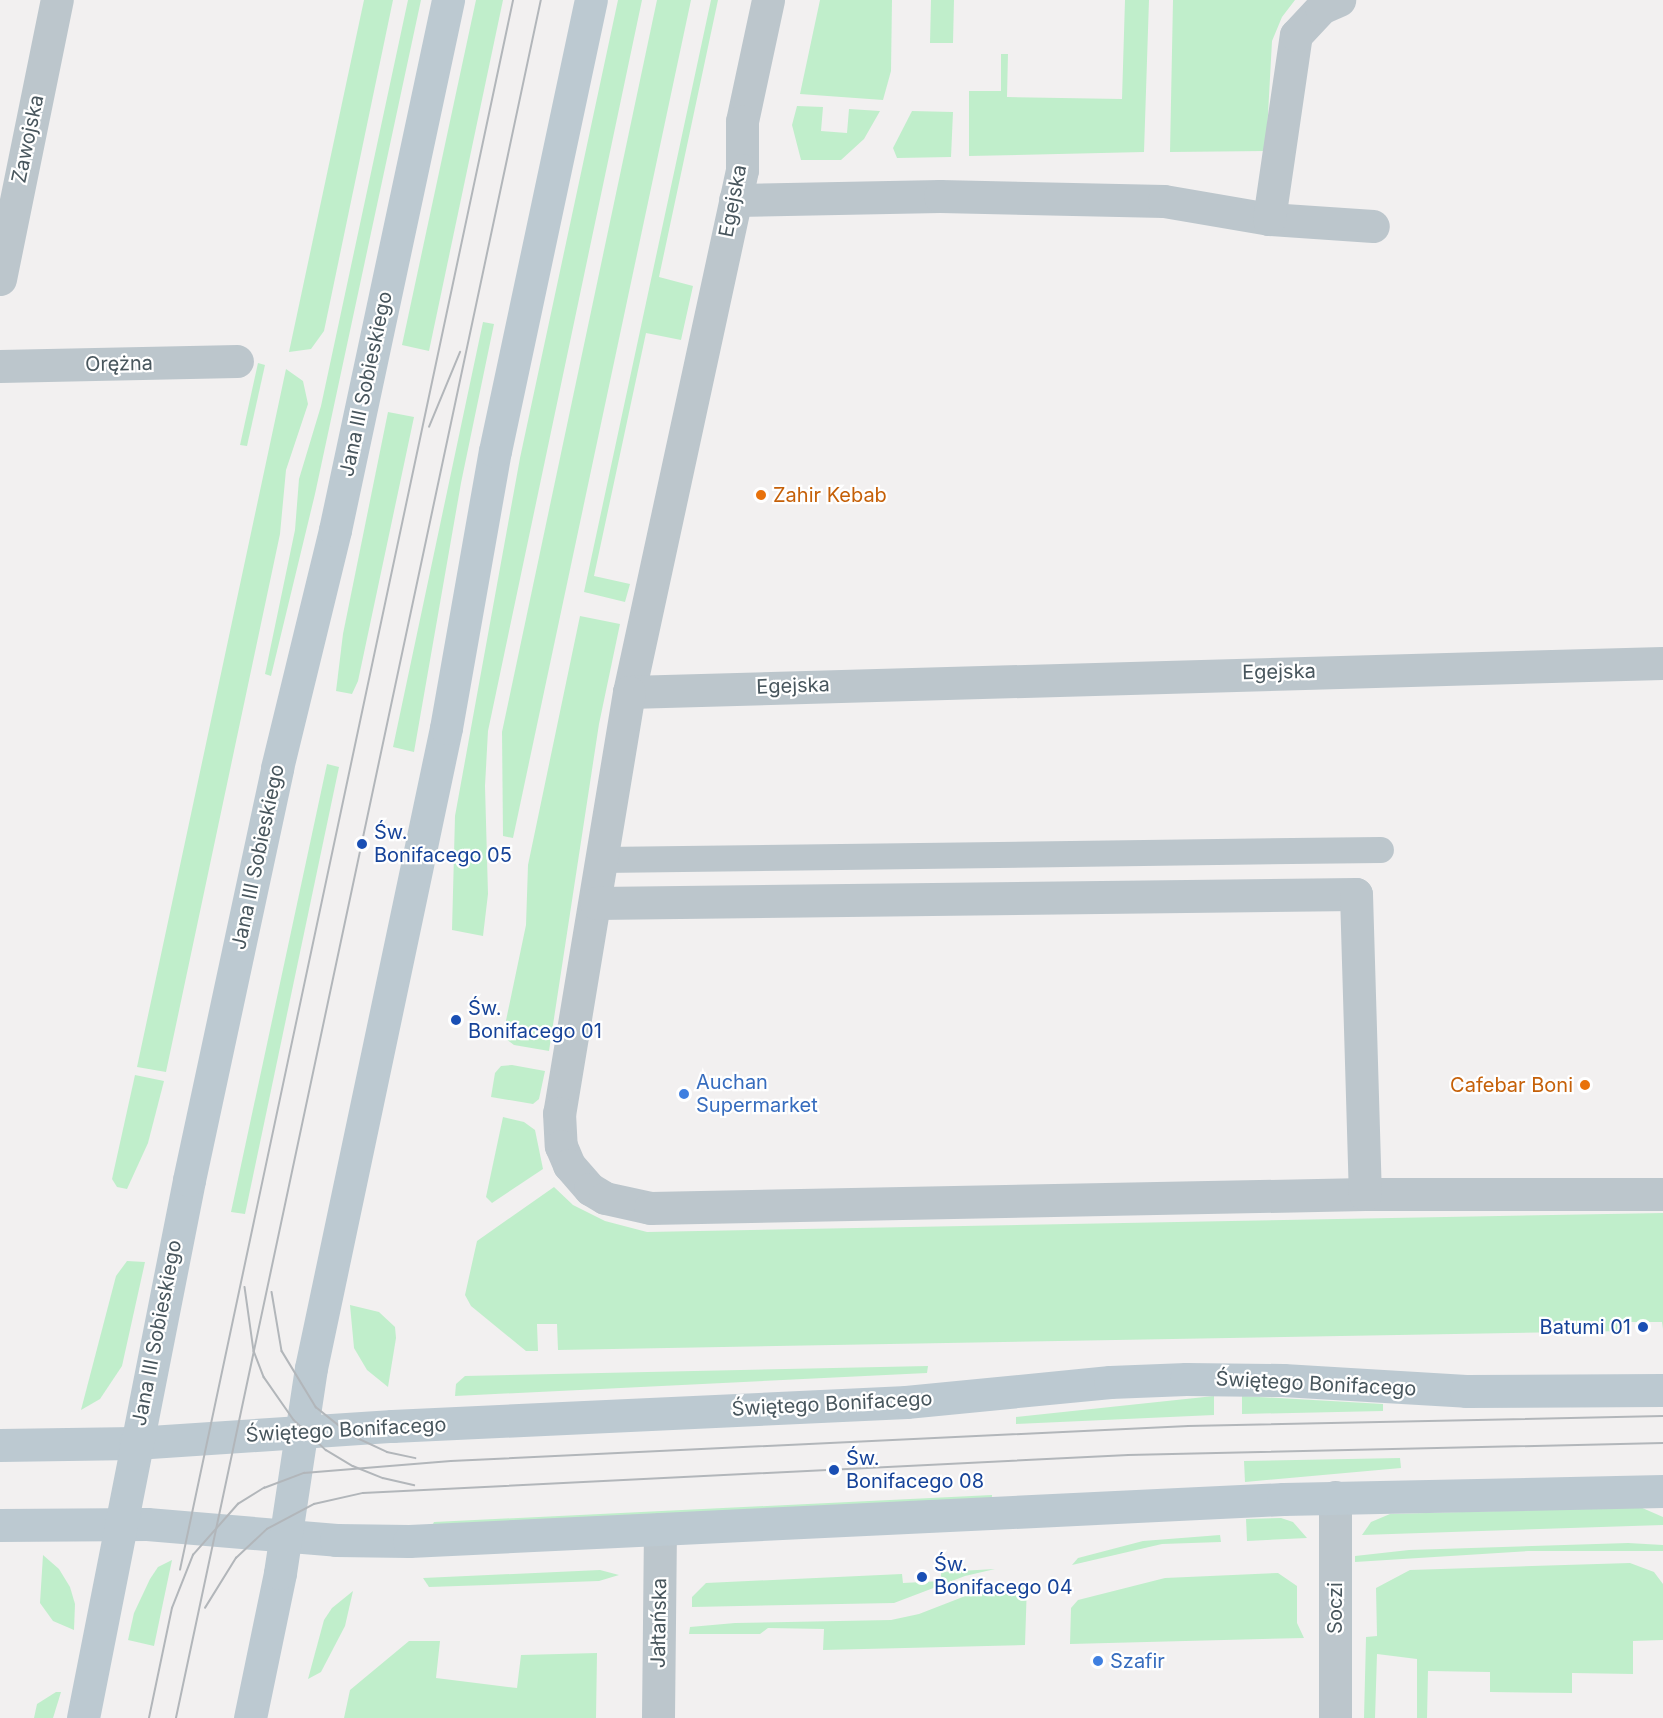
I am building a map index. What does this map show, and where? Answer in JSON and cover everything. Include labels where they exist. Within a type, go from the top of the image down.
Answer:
[{"type":"main road","name":"Jana III Sobieskiego","points":[[83,1718],[122,1524],[135,1443],[272,790],[335,530],[448,0]]},
{"type":"main road","points":[[250,1718],[286,1537],[300,1432],[450,706],[495,451],[591,0]]},
{"type":"main road","name":"Świętego Bonifacego","points":[[0,1445],[135,1443],[300,1432],[906,1402],[1110,1382],[1186,1378],[1295,1380],[1466,1391],[1663,1390]]},
{"type":"main road","points":[[0,1525],[122,1524],[286,1537],[391,1541],[1335,1497],[1663,1491]]},
{"type":"street","name":"Zawojska","points":[[0,279],[57,0]]},
{"type":"street","name":"Egejska","points":[[768,0],[742,121],[741,170],[735,200],[629,692],[1663,663]]},
{"type":"street","points":[[1269,219],[1296,35],[1314,14],[1339,0]]},
{"type":"street","points":[[735,200],[940,196],[1164,201],[1269,219],[1373,225]]},
{"type":"street","name":"Orężna","points":[[0,366],[237,361]]},
{"type":"street","points":[[629,692],[559,1130],[561,1146],[579,1178],[590,1189],[619,1204],[662,1208],[1365,1194],[1663,1194]]},
{"type":"street","points":[[596,903],[1356,894],[1365,1194]]},
{"type":"street","name":"Soczi","points":[[1335,1497],[1335,1718]]},
{"type":"street","name":"Jałtańska","points":[[658,1718],[660,1528]]},
{"type":"lane","points":[[602,860],[1381,850]]},
{"type":"green space","points":[[364,0],[393,0],[324,331],[311,349],[289,352]]},
{"type":"green space","points":[[408,0],[421,0],[315,494],[271,676],[265,674],[295,530],[299,479],[321,406]]},
{"type":"green space","points":[[476,0],[503,0],[429,351],[402,345]]},
{"type":"green space","points":[[618,0],[642,0],[488,731],[485,786],[488,894],[483,936],[452,930],[455,816],[520,458]]},
{"type":"green space","points":[[657,0],[691,0],[513,838],[503,836],[502,732]]},
{"type":"green space","points":[[711,0],[718,0],[659,277],[693,286],[681,340],[646,333],[594,576],[630,584],[625,602],[584,592]]},
{"type":"green space","points":[[820,0],[892,0],[891,71],[883,100],[800,94]]},
{"type":"green space","points":[[931,0],[954,0],[953,43],[930,43]]},
{"type":"green space","points":[[1125,0],[1149,0],[1144,152],[969,156],[969,91],[1001,91],[1001,54],[1008,54],[1007,97],[1122,99]]},
{"type":"green space","points":[[1173,0],[1295,0],[1282,17],[1272,41],[1266,151],[1170,152]]},
{"type":"green space","points":[[797,106],[823,107],[821,131],[847,133],[849,109],[880,111],[864,139],[841,160],[801,160],[792,125]]},
{"type":"green space","points":[[912,111],[953,112],[951,157],[897,158],[893,148]]},
{"type":"green space","points":[[483,322],[494,324],[461,483],[414,752],[393,747]]},
{"type":"green space","points":[[258,363],[265,365],[247,446],[240,445]]},
{"type":"green space","points":[[286,369],[303,381],[308,404],[286,470],[280,534],[166,1072],[137,1067]]},
{"type":"green space","points":[[388,412],[414,417],[358,681],[352,694],[336,691],[343,634]]},
{"type":"green space","points":[[580,616],[620,624],[599,724],[549,1051],[514,1045],[506,1039],[504,1030],[526,925],[528,865]]},
{"type":"green space","points":[[327,764],[339,767],[245,1214],[231,1212]]},
{"type":"green space","points":[[512,1065],[545,1071],[539,1099],[533,1104],[491,1097],[495,1073],[501,1066]]},
{"type":"green space","points":[[135,1075],[164,1081],[148,1143],[127,1189],[117,1187],[112,1179]]},
{"type":"green space","points":[[503,1117],[524,1122],[535,1130],[543,1169],[492,1203],[486,1197]]},
{"type":"green space","points":[[554,1187],[573,1205],[605,1221],[647,1232],[1663,1213],[1663,1329],[1662,1322],[1623,1322],[1623,1331],[558,1350],[557,1324],[537,1324],[538,1351],[526,1351],[471,1306],[465,1295],[477,1241]]},
{"type":"green space","points":[[127,1261],[145,1262],[122,1366],[100,1399],[81,1410],[116,1276]]},
{"type":"green space","points":[[350,1305],[379,1312],[395,1327],[396,1338],[388,1387],[367,1370],[354,1348]]},
{"type":"green space","points":[[928,1366],[927,1373],[455,1396],[456,1384],[465,1376]]},
{"type":"green space","points":[[1214,1396],[1214,1415],[1016,1424],[1016,1417]]},
{"type":"green space","points":[[1242,1396],[1383,1404],[1383,1411],[1242,1414]]},
{"type":"green space","points":[[1400,1458],[1401,1468],[1245,1482],[1244,1461]]},
{"type":"green space","points":[[992,1495],[992,1499],[432,1526],[434,1522]]},
{"type":"green space","points":[[1640,1507],[1663,1517],[1663,1525],[1362,1535],[1371,1522],[1390,1514]]},
{"type":"green space","points":[[1281,1518],[1293,1522],[1307,1538],[1247,1541],[1246,1519]]},
{"type":"green space","points":[[1220,1535],[1221,1542],[1162,1544],[1072,1565],[1078,1558],[1143,1541]]},
{"type":"green space","points":[[1628,1543],[1663,1545],[1663,1551],[1528,1551],[1355,1562],[1355,1556],[1409,1550]]},
{"type":"green space","points":[[43,1555],[59,1569],[70,1587],[75,1604],[74,1630],[53,1621],[40,1603]]},
{"type":"green space","points":[[172,1560],[154,1646],[128,1640],[134,1613],[150,1579],[158,1567]]},
{"type":"green space","points":[[1630,1563],[1654,1572],[1663,1584],[1663,1640],[1633,1641],[1633,1674],[1572,1673],[1572,1693],[1490,1692],[1490,1672],[1428,1671],[1427,1718],[1417,1718],[1417,1659],[1377,1654],[1375,1718],[1364,1718],[1366,1637],[1377,1636],[1376,1588],[1410,1570]]},
{"type":"green space","points":[[995,1569],[965,1576],[894,1603],[692,1607],[692,1597],[706,1583],[902,1574],[903,1583],[941,1581],[941,1572]]},
{"type":"green space","points":[[600,1570],[619,1575],[599,1581],[429,1587],[423,1578]]},
{"type":"green space","points":[[1278,1573],[1297,1586],[1297,1623],[1304,1638],[1070,1644],[1071,1608],[1078,1600],[1165,1578]]},
{"type":"green space","points":[[1027,1584],[1025,1645],[823,1650],[824,1629],[768,1628],[760,1634],[689,1634],[690,1627],[735,1623],[891,1620],[919,1614],[986,1588]]},
{"type":"green space","points":[[353,1591],[345,1626],[321,1672],[308,1679],[324,1620],[332,1608]]},
{"type":"green space","points":[[409,1641],[440,1641],[436,1678],[517,1688],[521,1655],[597,1653],[596,1718],[344,1718],[350,1690]]},
{"type":"green space","points":[[56,1692],[61,1692],[53,1718],[34,1718],[37,1704]]},
{"type":"tram line","points":[[180,1570],[513,0]]},
{"type":"tram line","points":[[176,1718],[541,0]]},
{"type":"tram line","points":[[429,427],[460,352]]},
{"type":"tram line","points":[[245,1287],[254,1351],[264,1377],[294,1420],[326,1450],[353,1466],[383,1478],[414,1485]]},
{"type":"tram line","points":[[272,1292],[282,1351],[316,1407],[351,1435],[387,1452],[415,1458]]},
{"type":"tram line","points":[[149,1718],[172,1608],[193,1555],[238,1504],[264,1488],[304,1473],[451,1461],[1188,1426],[1663,1416]]},
{"type":"tram line","points":[[205,1608],[236,1558],[267,1529],[314,1504],[363,1493],[1128,1455],[1663,1443]]},
{"type":"place","name":"Zahir Kebab","points":[[761,495]]},
{"type":"place","name":"Św. Bonifacego 05","points":[[362,844]]},
{"type":"place","name":"Św. Bonifacego 01","points":[[456,1020]]},
{"type":"place","name":"Cafebar Boni","points":[[1585,1085]]},
{"type":"place","name":"Auchan Supermarket","points":[[684,1094]]},
{"type":"place","name":"Batumi 01","points":[[1643,1327]]},
{"type":"place","name":"Św. Bonifacego 08","points":[[834,1470]]},
{"type":"place","name":"Św. Bonifacego 04","points":[[922,1577]]},
{"type":"place","name":"Szafir","points":[[1098,1661]]}]
